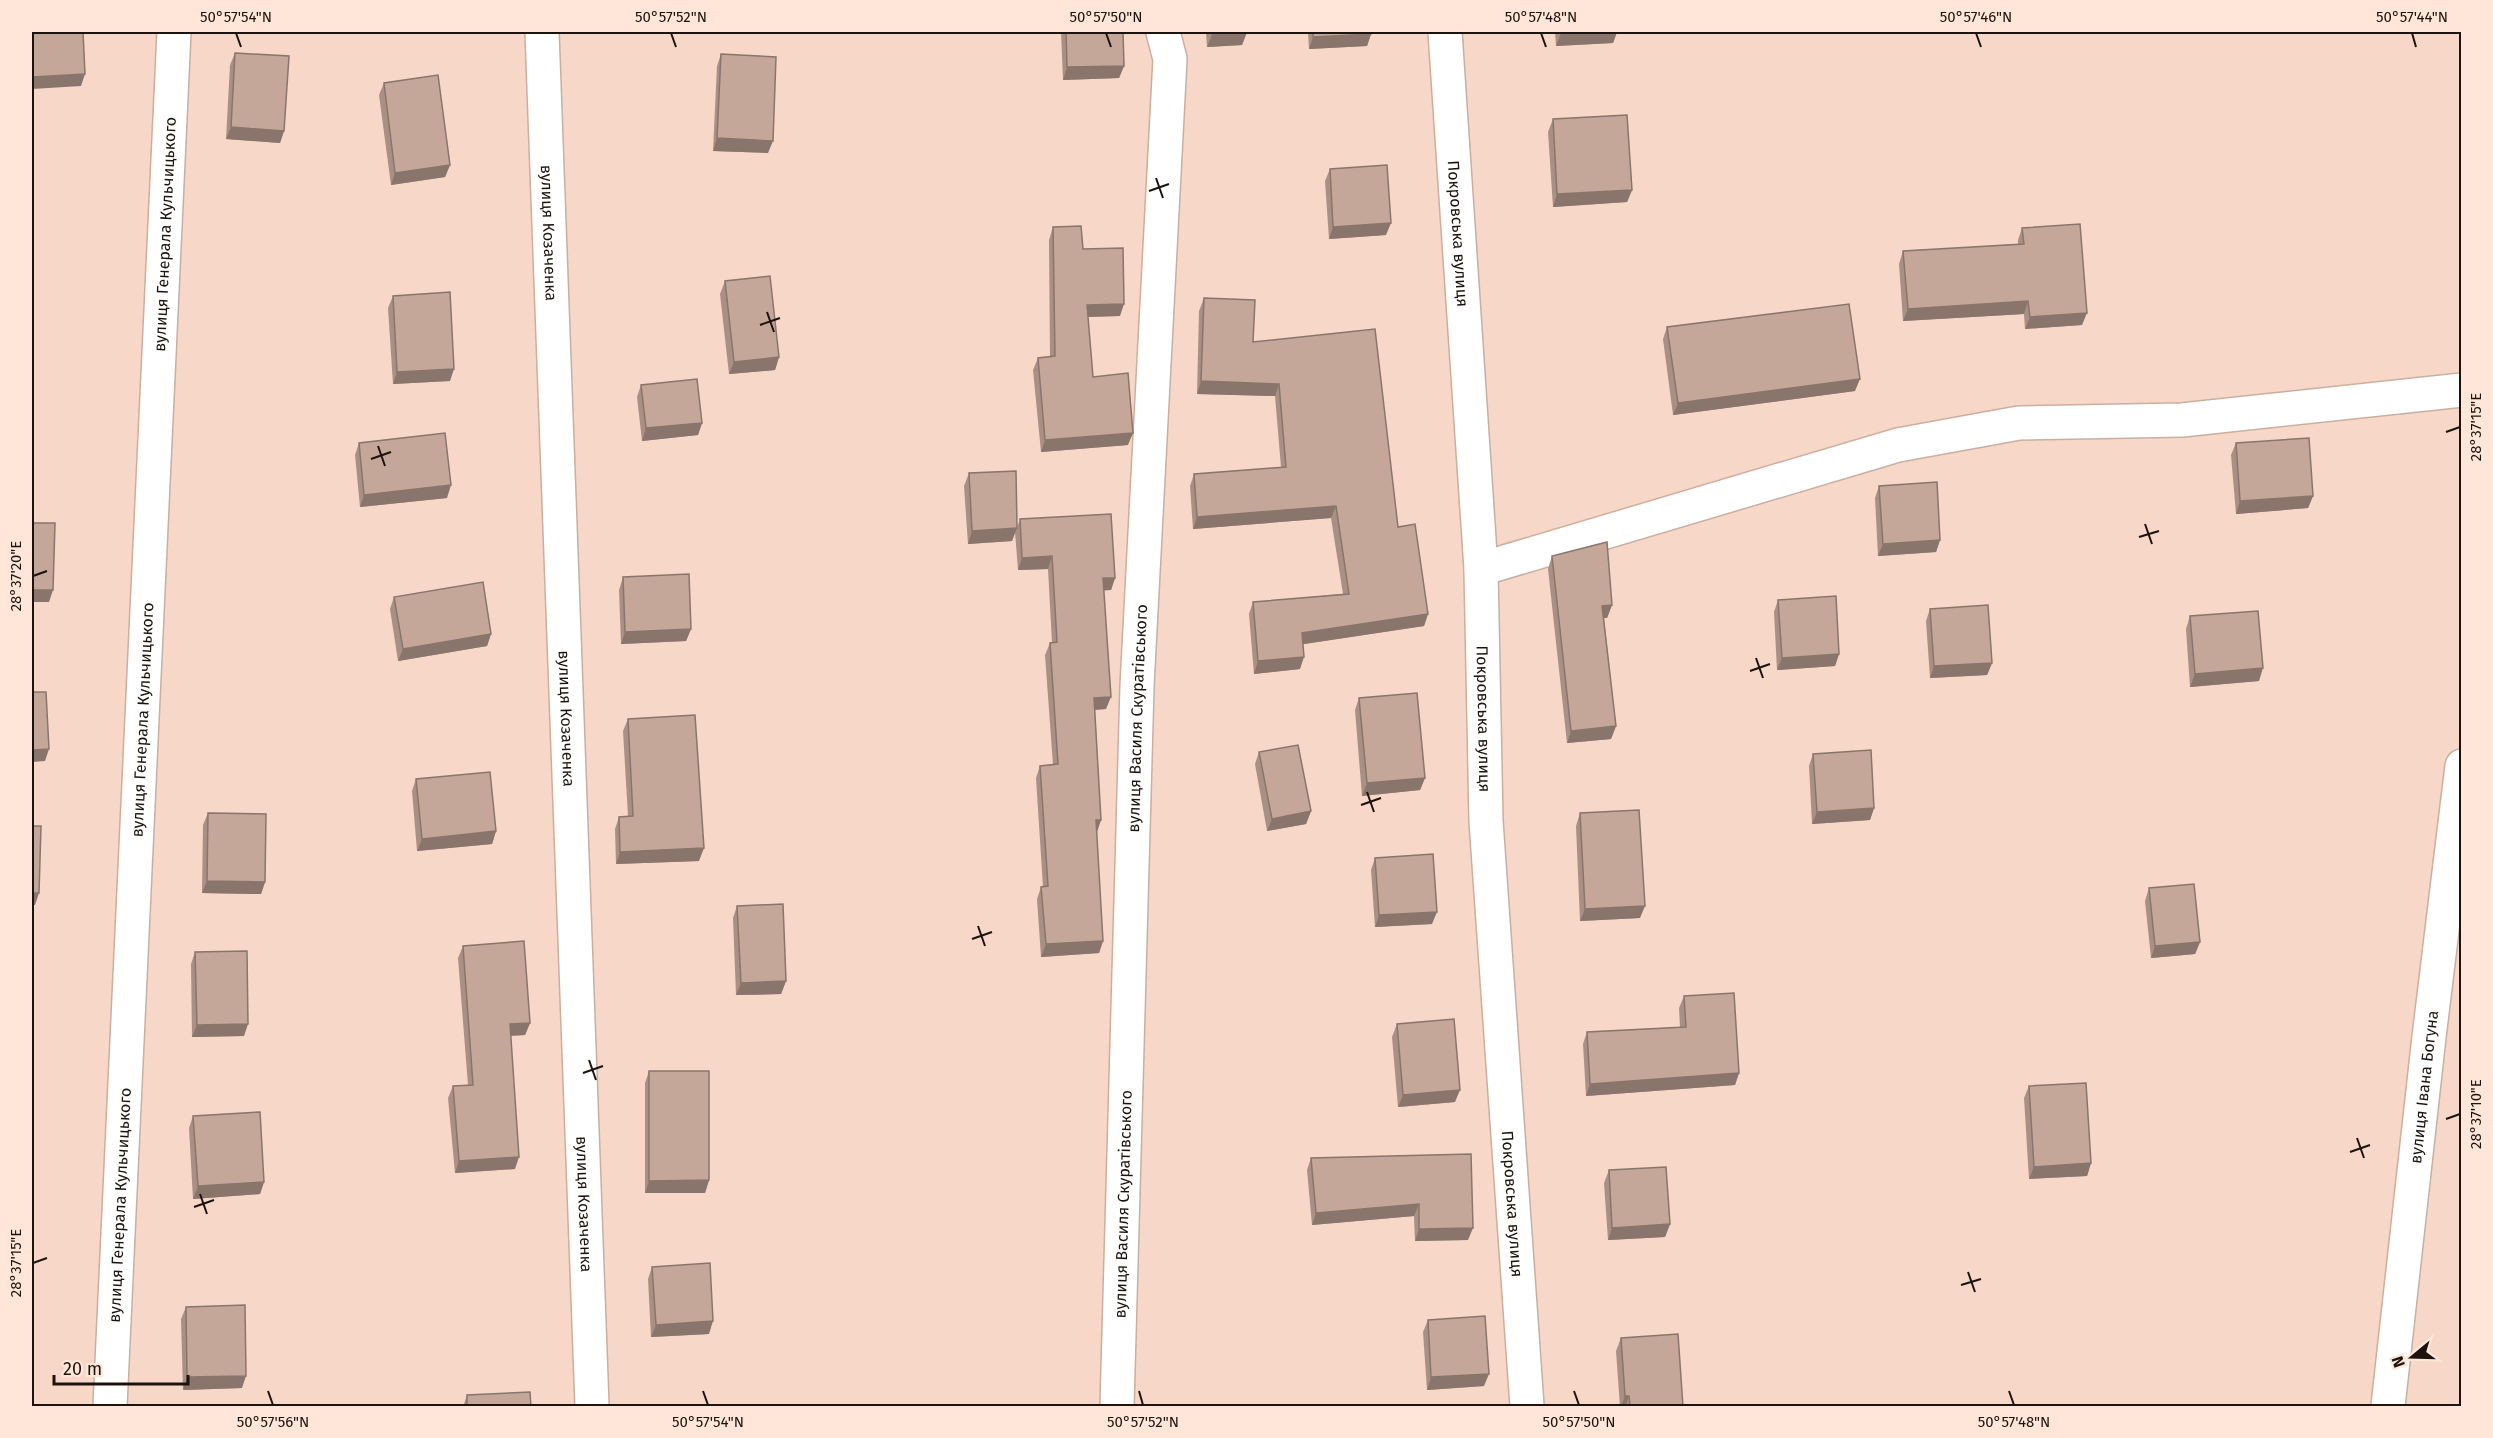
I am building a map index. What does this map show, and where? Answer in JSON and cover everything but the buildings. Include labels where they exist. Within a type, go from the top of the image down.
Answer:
[{"type":"street","name":"вулиця Генерала Кульчицького","points":[[110,1407],[174,32]]},
{"type":"street","name":"вулиця Козаченка","points":[[542,32],[592,1407]]},
{"type":"street","name":"вулиця Василя Скуратівського","points":[[1117,1407],[1137,686],[1170,59],[1163,32]]},
{"type":"street","name":"Покровська вулиця","points":[[1445,32],[1481,569],[1486,821],[1527,1407]]},
{"type":"street","points":[[1481,569],[1898,445],[2019,423],[2182,420],[2462,390]]},
{"type":"street","name":"вулиця Івана Богуна","points":[[2388,1407],[2428,1037],[2462,766]]}]
